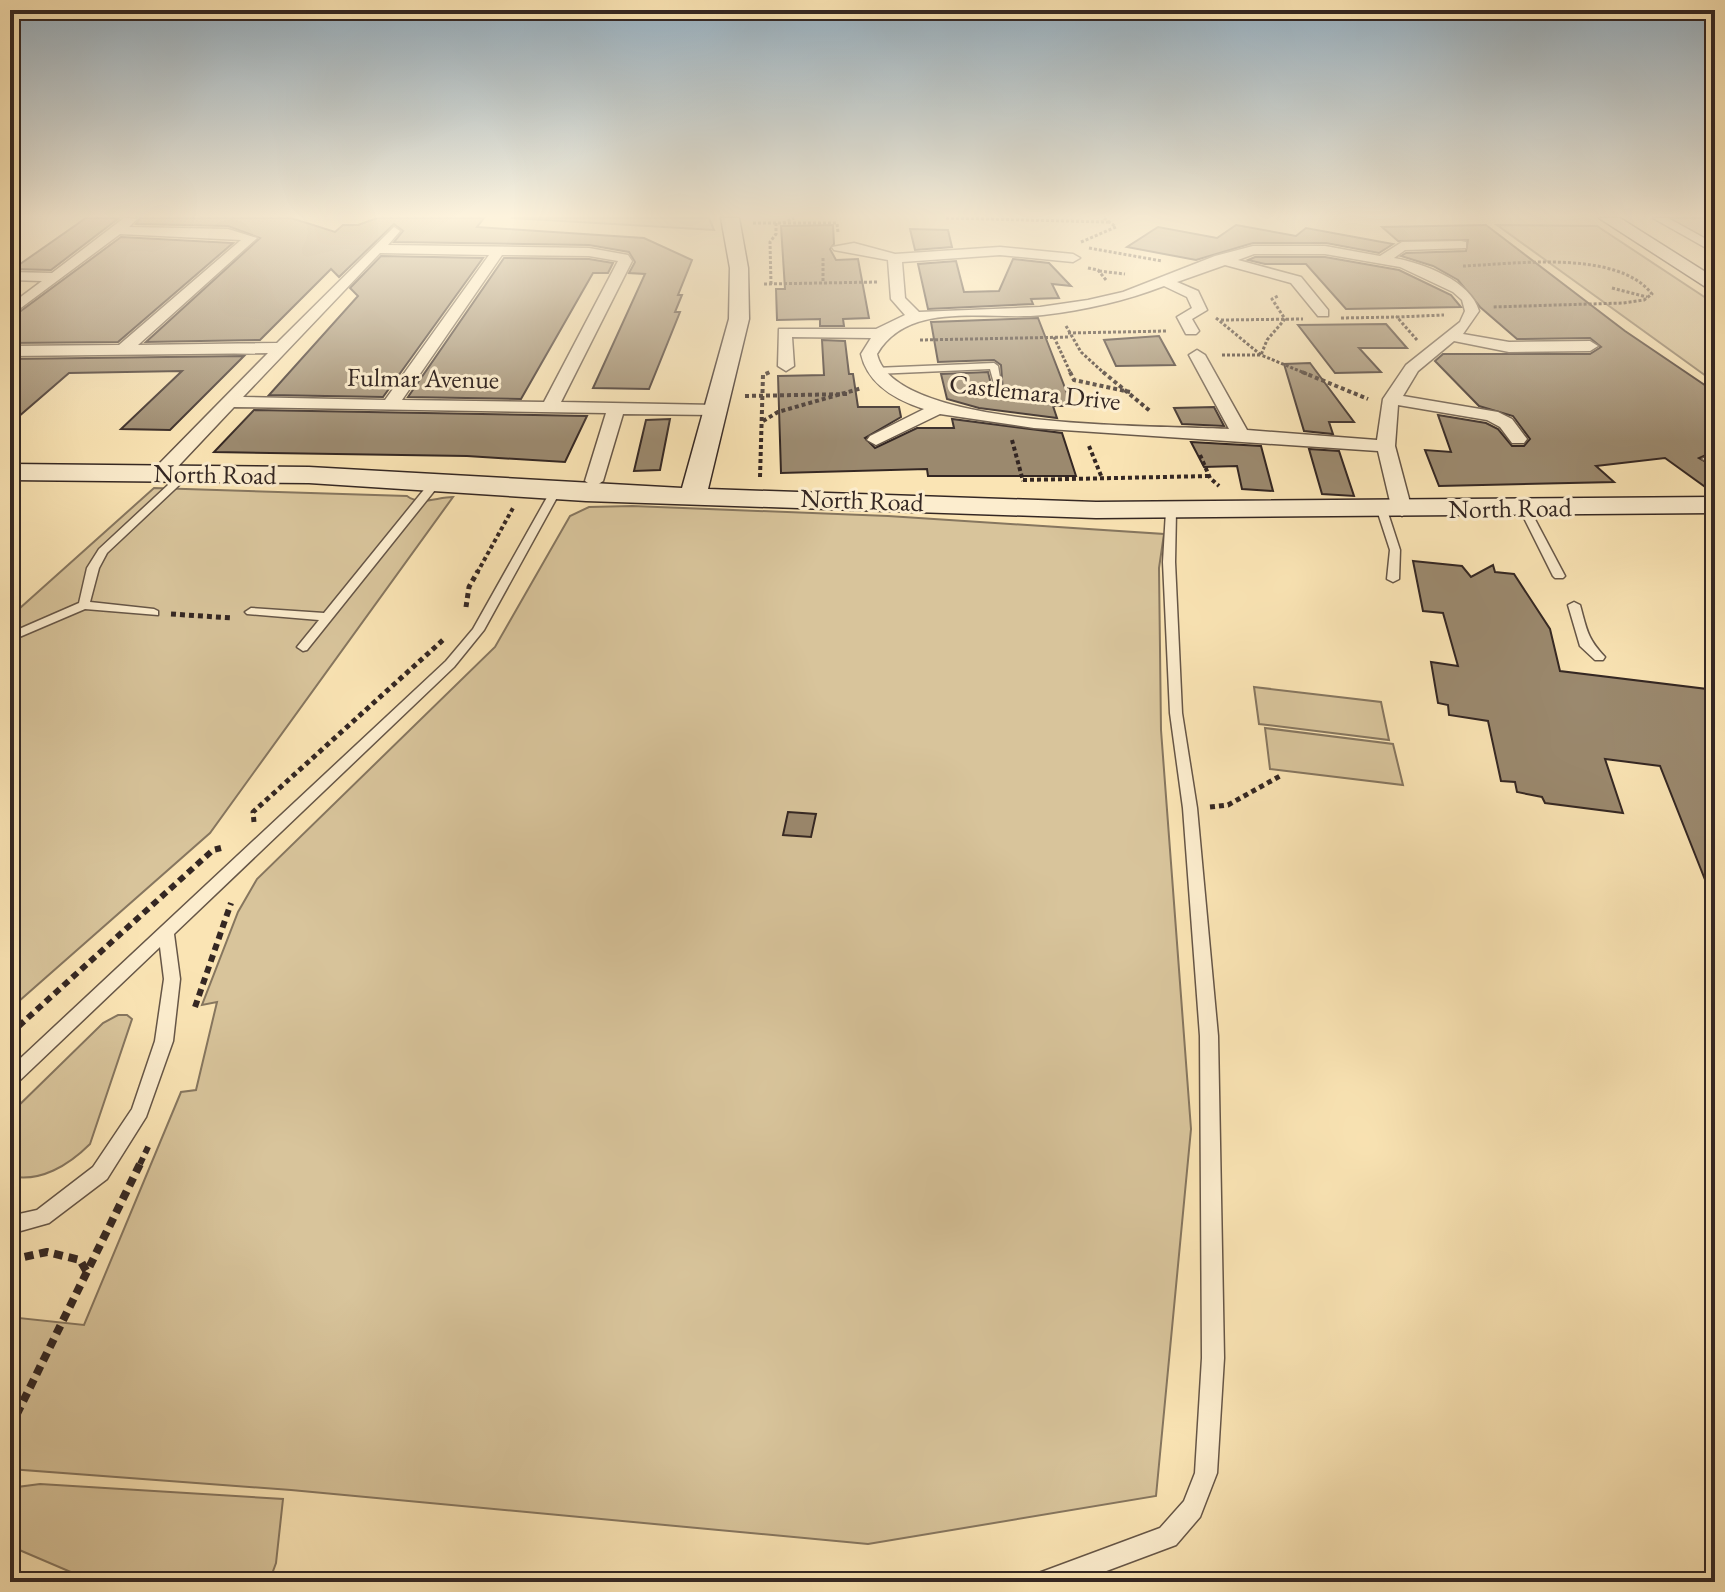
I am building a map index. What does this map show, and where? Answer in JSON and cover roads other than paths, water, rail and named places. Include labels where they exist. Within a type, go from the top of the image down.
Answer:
[{"type":"street","points":[[10,312],[35,292]]},
{"type":"street","points":[[124,349],[189,292]]},
{"type":"street","points":[[174,473],[230,402],[333,292]]},
{"type":"street","points":[[391,403],[469,292]]},
{"type":"street","points":[[550,407],[608,292]]},
{"type":"street","points":[[693,496],[739,319],[741,292]]},
{"type":"street","points":[[897,292],[899,301],[915,317]]},
{"type":"street","points":[[786,366],[784,332],[878,337],[915,317],[1054,310],[1131,292]]},
{"type":"street","points":[[1190,292],[1200,310],[1184,317],[1191,331]]},
{"type":"street","points":[[1307,292],[1323,313]]},
{"type":"street","points":[[1392,510],[1386,446],[1389,403],[1412,368],[1430,350],[1466,324],[1471,310],[1460,292]]},
{"type":"street","points":[[1450,336],[1512,348],[1590,346]]},
{"type":"street","points":[[875,371],[869,354],[878,337]]},
{"type":"street","points":[[10,351],[278,348]]},
{"type":"street","points":[[1197,355],[1242,436]]},
{"type":"street","name":"Castlemara Drive","points":[[875,371],[900,392],[939,408],[1007,420],[1386,446]]},
{"type":"street","name":"Fulmar Avenue","points":[[230,402],[616,408],[718,403]]},
{"type":"street","points":[[1389,403],[1494,417],[1508,424],[1518,439]]},
{"type":"street","points":[[594,481],[616,408]]},
{"type":"street","points":[[876,440],[939,408]]},
{"type":"street","name":"North Road","points":[[10,472],[309,475],[555,492],[1171,511],[1715,505]]},
{"type":"lane","points":[[875,371],[994,366],[999,387]]},
{"type":"lane","points":[[84,605],[93,568],[103,551],[174,473]]},
{"type":"lane","points":[[303,647],[435,483]]},
{"type":"lane","points":[[10,1079],[450,664],[478,630],[555,492]]},
{"type":"lane","points":[[1524,508],[1559,576]]},
{"type":"lane","points":[[1392,510],[1395,550],[1393,579]]},
{"type":"lane","points":[[1044,1582],[1168,1537],[1192,1509],[1206,1473],[1213,1358],[1209,1036],[1190,808],[1174,682],[1169,562],[1171,511]]},
{"type":"lane","points":[[10,637],[84,605],[154,613]]},
{"type":"lane","points":[[1574,605],[1586,646],[1599,657]]},
{"type":"lane","points":[[251,612],[326,617]]},
{"type":"lane","points":[[10,1225],[42,1217],[100,1173],[140,1112],[164,1041],[172,979],[166,932]]}]
